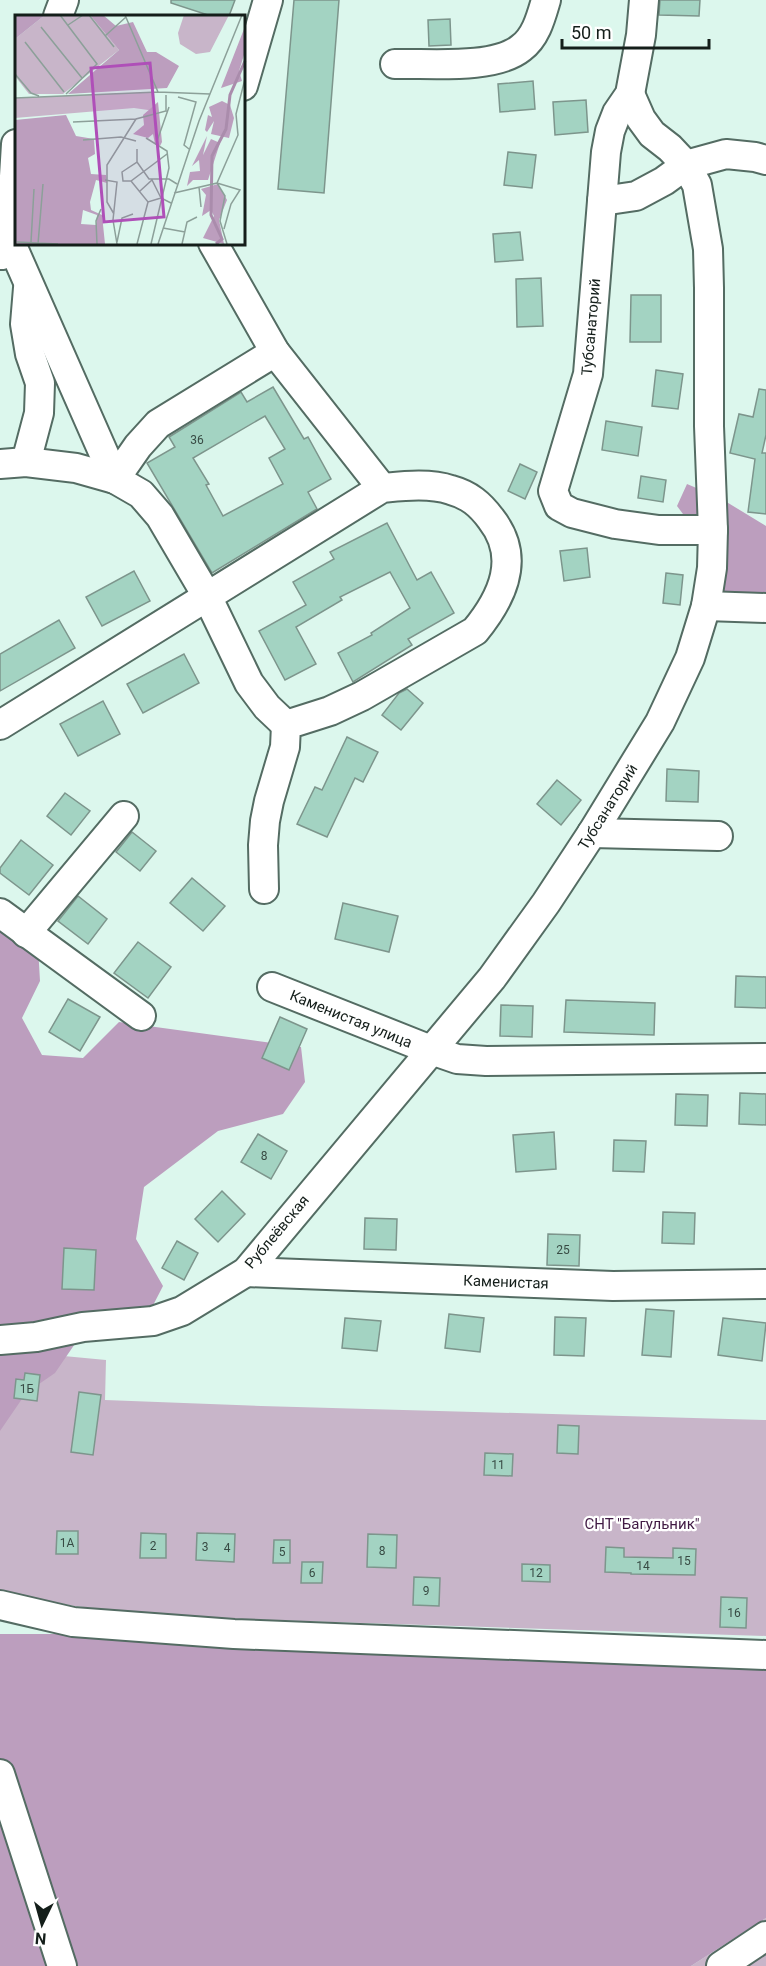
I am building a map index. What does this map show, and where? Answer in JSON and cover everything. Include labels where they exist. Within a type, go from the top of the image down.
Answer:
[{"type":"street","points":[[58,15],[64,0]]},
{"type":"street","points":[[244,83],[268,0]]},
{"type":"street","points":[[395,64],[479,63],[502,59],[522,48],[536,30],[546,0]]},
{"type":"street","name":"Тубсанаторий","points":[[644,0],[641,36],[630,94],[616,113],[606,152],[588,374],[554,491],[560,506],[572,513],[615,524],[659,530],[713,530]]},
{"type":"street","name":"Тубсанаторий","points":[[431,1050],[492,978],[546,903],[592,833],[660,722],[690,658],[706,606],[712,568],[713,530],[709,426],[708,249],[697,185],[686,165],[652,134],[640,119],[630,94]]},
{"type":"street","points":[[602,201],[636,196],[664,181],[686,165],[726,154],[766,160]]},
{"type":"street","points":[[15,155],[7,244],[29,285],[115,479]]},
{"type":"street","points":[[214,244],[275,352],[381,488]]},
{"type":"street","points":[[29,285],[25,324],[30,354],[40,383],[39,413],[13,463],[76,468],[115,479],[141,494],[160,516],[207,596],[249,683],[267,707],[286,725],[285,747],[265,821],[264,889]]},
{"type":"street","points":[[115,479],[138,446],[158,424],[275,352]]},
{"type":"street","points":[[0,725],[381,488],[414,485],[450,489],[478,503],[500,530],[508,558],[501,588],[488,615],[475,631],[362,696],[330,711],[286,725]]},
{"type":"street","points":[[706,606],[766,608]]},
{"type":"street","points":[[26,933],[124,816]]},
{"type":"street","points":[[592,833],[718,836]]},
{"type":"street","points":[[0,913],[141,1016]]},
{"type":"street","name":"Каменистая улица","points":[[272,987],[431,1050]]},
{"type":"street","points":[[431,1050],[457,1059],[486,1061],[766,1058]]},
{"type":"street","name":"Рублеёвская","points":[[0,1340],[36,1337],[83,1327],[153,1321],[182,1311],[246,1272],[431,1050]]},
{"type":"street","name":"Каменистая","points":[[246,1272],[613,1286],[766,1284]]},
{"type":"street","points":[[0,1605],[74,1622],[234,1634],[766,1655]]},
{"type":"street","points":[[0,1774],[62,1966]]},
{"type":"street","points":[[721,1966],[766,1936]]},
{"type":"green space","name":"СНТ \"Багульник\"","points":[[0,1350],[106,1360],[105,1400],[766,1420],[766,1636],[180,1617],[74,1606],[0,1591]]},
{"type":"green space","points":[[766,1918],[766,1966],[691,1966]]},
{"type":"shaded area","points":[[687,484],[720,498],[766,526],[766,615],[729,613],[693,591],[699,557],[695,530],[677,506]]},
{"type":"shaded area","points":[[0,906],[37,930],[40,981],[22,1018],[42,1055],[83,1058],[119,1022],[301,1047],[305,1082],[283,1114],[218,1131],[144,1187],[136,1239],[163,1286],[147,1317],[96,1313],[55,1373],[26,1393],[0,1431]]},
{"type":"shaded area","points":[[0,1634],[234,1634],[766,1657],[766,1918],[691,1966],[0,1966]]},
{"type":"building","points":[[171,0],[235,0],[229,15],[208,15],[171,3]]},
{"type":"building","points":[[294,0],[339,0],[324,193],[278,189]]},
{"type":"building","points":[[660,0],[700,0],[699,16],[659,15]]},
{"type":"building","points":[[450,19],[451,45],[429,46],[428,20]]},
{"type":"building","points":[[533,81],[535,109],[500,112],[498,84]]},
{"type":"building","points":[[586,100],[588,132],[555,135],[553,102]]},
{"type":"building","points":[[508,152],[536,155],[532,188],[504,185]]},
{"type":"building","points":[[520,232],[523,260],[495,262],[493,234]]},
{"type":"building","points":[[541,278],[543,326],[517,327],[516,279]]},
{"type":"building","points":[[631,295],[661,295],[661,342],[630,342]]},
{"type":"building","points":[[656,370],[683,374],[678,409],[652,406]]},
{"type":"building","points":[[273,387],[304,439],[308,437],[331,479],[308,492],[317,509],[212,573],[147,463],[175,447],[169,437],[241,392],[247,402]],"holes":[[[265,416],[285,449],[269,458],[283,484],[223,516],[206,485],[209,484],[193,458]]]},
{"type":"building","points":[[759,389],[766,390],[766,435],[762,453],[766,453],[766,514],[748,512],[755,459],[730,453],[739,414],[753,417]]},
{"type":"building","points":[[606,421],[642,427],[638,456],[602,450]]},
{"type":"building","points":[[520,464],[537,472],[525,499],[508,491]]},
{"type":"building","points":[[641,476],[666,480],[663,502],[638,498]]},
{"type":"building","points":[[387,523],[417,580],[431,572],[454,613],[408,639],[412,645],[353,682],[338,653],[372,635],[371,633],[410,608],[390,572],[340,597],[342,600],[296,627],[316,664],[285,680],[259,631],[306,605],[293,582],[334,559],[330,552]]},
{"type":"building","points":[[587,548],[590,577],[564,581],[560,551]]},
{"type":"building","points":[[134,571],[150,601],[102,626],[86,597]]},
{"type":"building","points":[[666,573],[683,575],[680,605],[663,603]]},
{"type":"building","points":[[59,620],[75,648],[0,691],[0,654]]},
{"type":"building","points":[[184,654],[199,683],[143,713],[127,684]]},
{"type":"building","points":[[407,689],[423,703],[401,730],[382,715],[399,693]]},
{"type":"building","points":[[103,701],[120,734],[78,756],[60,724]]},
{"type":"building","points":[[347,737],[378,752],[363,782],[355,778],[327,837],[297,824],[315,787],[322,790]]},
{"type":"building","points":[[667,769],[699,771],[698,802],[666,801]]},
{"type":"building","points":[[557,780],[581,800],[561,825],[537,804]]},
{"type":"building","points":[[65,793],[90,811],[71,835],[47,816]]},
{"type":"building","points":[[132,832],[156,851],[140,871],[116,852]]},
{"type":"building","points":[[21,840],[53,865],[29,895],[0,873],[0,868]]},
{"type":"building","points":[[192,878],[225,906],[203,931],[170,903]]},
{"type":"building","points":[[78,896],[107,919],[88,944],[58,921]]},
{"type":"building","points":[[343,903],[398,916],[389,952],[335,939]]},
{"type":"building","points":[[138,942],[171,967],[148,998],[114,973]]},
{"type":"building","points":[[736,976],[766,977],[766,1008],[735,1007]]},
{"type":"building","points":[[68,999],[100,1017],[80,1051],[49,1032]]},
{"type":"building","points":[[566,1000],[655,1003],[654,1035],[564,1032]]},
{"type":"building","points":[[501,1005],[533,1006],[532,1037],[500,1036]]},
{"type":"building","points":[[280,1017],[307,1029],[289,1070],[262,1058]]},
{"type":"building","points":[[740,1093],[766,1094],[766,1125],[739,1124]]},
{"type":"building","points":[[676,1094],[708,1095],[707,1126],[675,1125]]},
{"type":"building","points":[[554,1132],[556,1169],[516,1172],[513,1135]]},
{"type":"building","points":[[258,1134],[287,1151],[271,1179],[241,1162]]},
{"type":"building","points":[[614,1140],[646,1141],[644,1172],[613,1171]]},
{"type":"building","points":[[222,1191],[245,1214],[218,1242],[195,1219]]},
{"type":"building","points":[[663,1212],[695,1213],[694,1244],[662,1243]]},
{"type":"building","points":[[365,1218],[397,1219],[396,1250],[364,1249]]},
{"type":"building","points":[[548,1234],[580,1235],[579,1266],[547,1265]]},
{"type":"building","points":[[177,1241],[198,1253],[184,1280],[162,1268]]},
{"type":"building","points":[[64,1248],[96,1250],[94,1290],[62,1289]]},
{"type":"building","points":[[646,1309],[674,1311],[671,1357],[642,1355]]},
{"type":"building","points":[[449,1314],[484,1318],[480,1352],[445,1348]]},
{"type":"building","points":[[555,1317],[586,1318],[584,1356],[554,1355]]},
{"type":"building","points":[[345,1318],[381,1321],[377,1351],[342,1348]]},
{"type":"building","points":[[723,1318],[766,1323],[762,1361],[718,1355]]},
{"type":"building","points":[[25,1373],[40,1375],[37,1401],[14,1398],[16,1379],[24,1380]]},
{"type":"building","points":[[79,1392],[101,1395],[93,1455],[71,1452]]},
{"type":"building","points":[[558,1425],[579,1426],[578,1454],[557,1453]]},
{"type":"building","points":[[485,1453],[513,1454],[512,1476],[484,1475]]},
{"type":"building","points":[[57,1531],[78,1531],[78,1554],[56,1554]]},
{"type":"building","points":[[141,1533],[166,1534],[166,1558],[140,1558]]},
{"type":"building","points":[[197,1533],[235,1534],[234,1562],[196,1560]]},
{"type":"building","points":[[368,1534],[397,1535],[396,1568],[367,1567]]},
{"type":"building","points":[[274,1540],[290,1540],[290,1563],[273,1563]]},
{"type":"building","points":[[606,1547],[624,1548],[624,1557],[673,1558],[673,1548],[696,1549],[695,1575],[605,1572]]},
{"type":"building","points":[[302,1562],[323,1562],[322,1583],[301,1583]]},
{"type":"building","points":[[522,1564],[550,1565],[550,1582],[522,1581]]},
{"type":"building","points":[[414,1577],[440,1578],[439,1606],[413,1605]]},
{"type":"building","points":[[721,1597],[747,1598],[746,1628],[720,1627]]}]
